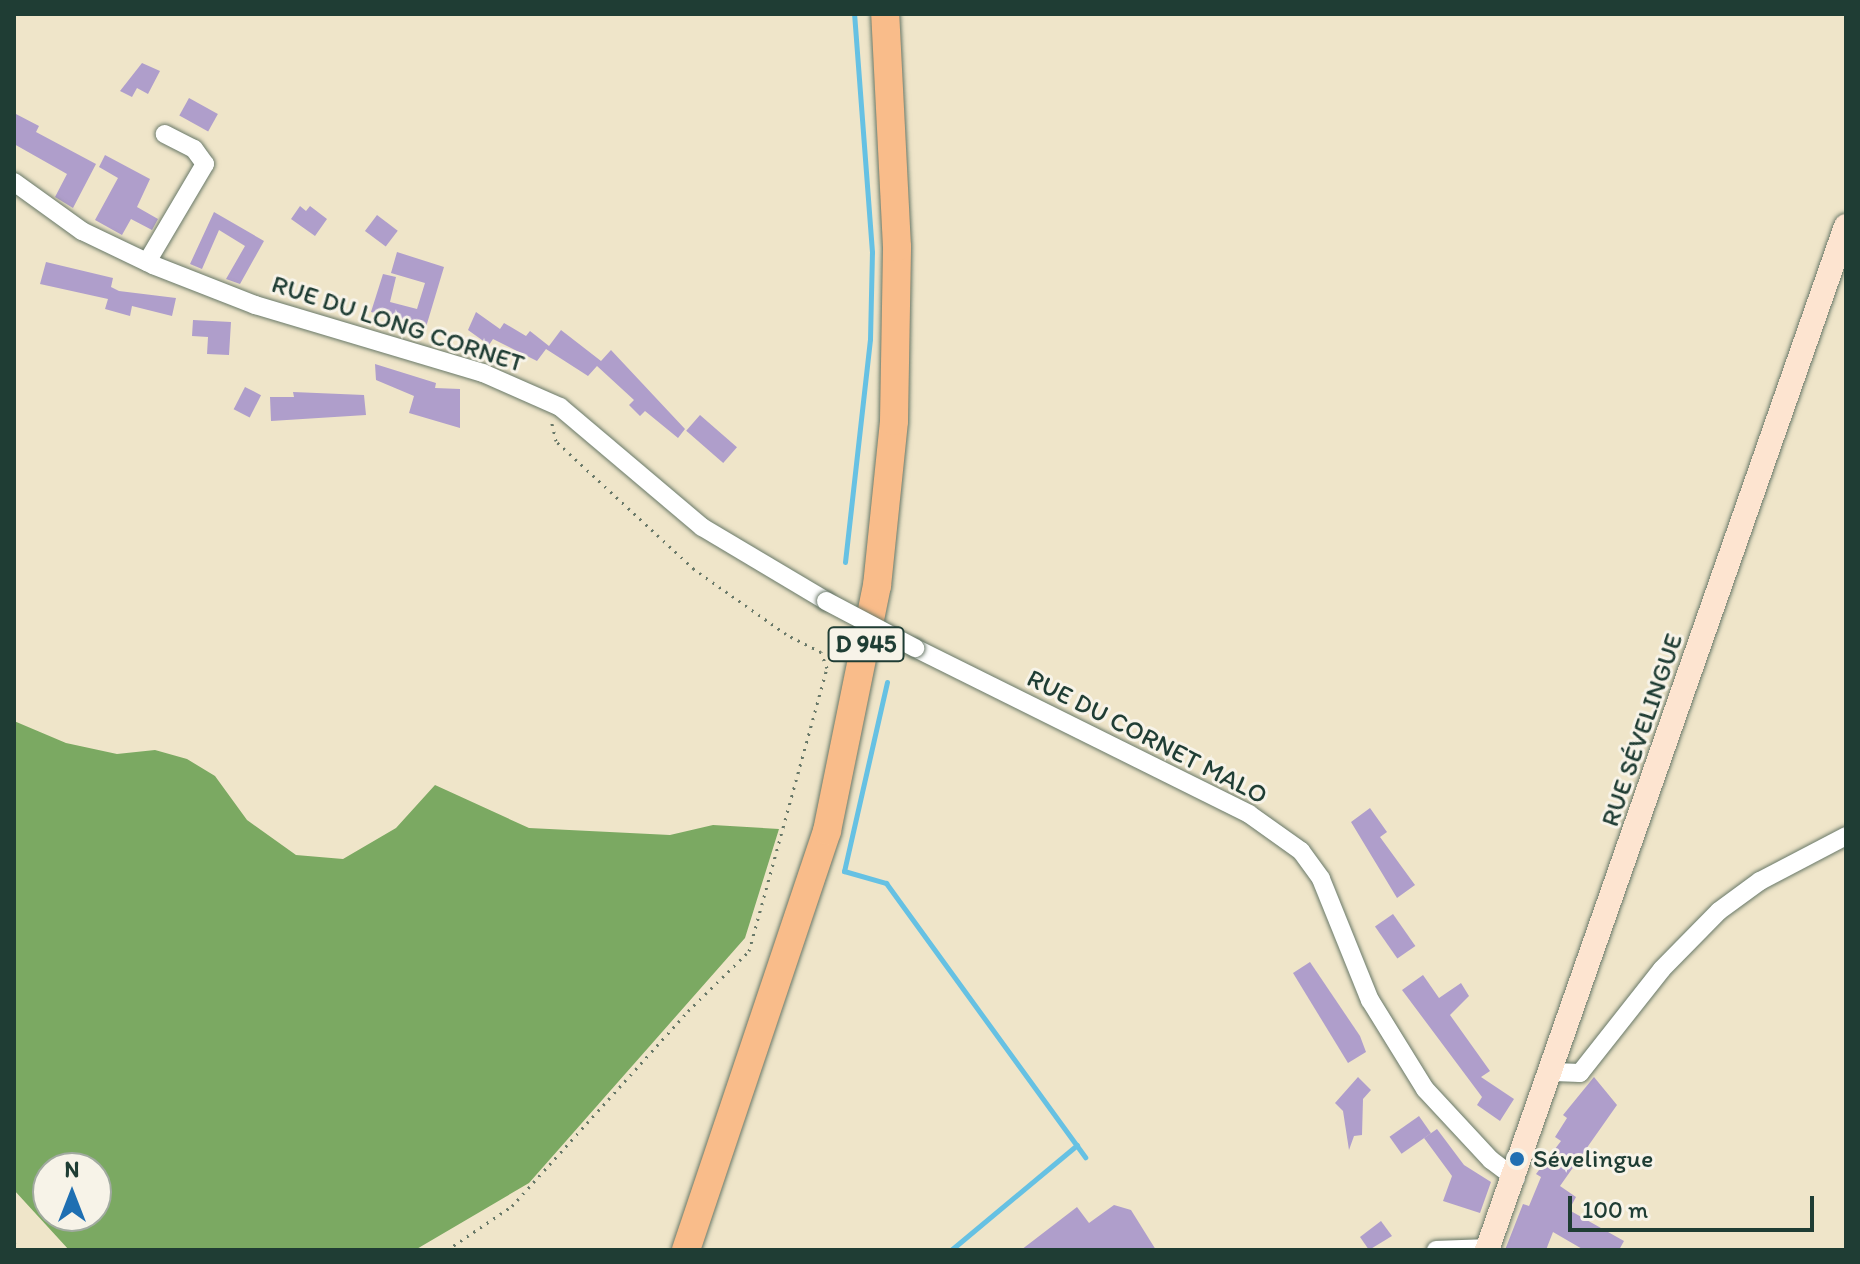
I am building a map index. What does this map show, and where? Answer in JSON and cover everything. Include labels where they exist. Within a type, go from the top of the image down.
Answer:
[{"type":"main road","name":"D 945","points":[[686,1250],[827,831],[877,586],[894,421],[896,294],[885,14]]},
{"type":"main road","name":"RUE SÉVELINGUE","points":[[1488,1249],[1554,1072],[1846,226]]},
{"type":"street","points":[[147,262],[205,164],[194,149],[165,134]]},
{"type":"street","name":"RUE DU LONG CORNET","points":[[14,182],[82,231],[147,262],[255,305],[483,373],[560,407],[606,440],[702,527],[826,601]]},
{"type":"street","name":"RUE DU CORNET MALO","points":[[826,601],[1249,814],[1301,851],[1321,879],[1370,1000],[1425,1089],[1491,1160],[1516,1179]]},
{"type":"street","points":[[1554,1072],[1580,1073],[1662,969],[1719,911],[1760,881],[1846,836]]},
{"type":"street","points":[[1436,1250],[1488,1249]]},
{"type":"path","points":[[447,1250],[512,1206],[688,1011],[749,951],[827,668],[821,652],[786,634],[694,569],[556,441],[549,422],[560,407]]},
{"type":"path","points":[[14,1243],[20,1250]]},
{"type":"green space","points":[[14,721],[66,743],[117,754],[155,750],[187,759],[215,776],[247,820],[296,855],[343,859],[396,828],[435,785],[529,828],[670,835],[713,825],[779,829],[745,938],[529,1183],[415,1250],[69,1250],[52,1232],[112,1232],[112,1152],[32,1152],[32,1210],[14,1190]]},
{"type":"building","points":[[142,63],[160,71],[148,94],[137,88],[132,97],[120,91]]},
{"type":"building","points":[[189,98],[218,114],[208,131],[179,115]]},
{"type":"building","points":[[14,113],[39,126],[36,132],[96,164],[73,208],[55,197],[67,174],[14,144]]},
{"type":"building","points":[[105,155],[150,179],[137,207],[158,219],[152,230],[131,219],[122,235],[95,220],[118,178],[99,167]]},
{"type":"building","points":[[300,206],[306,211],[310,206],[327,219],[315,236],[291,219]]},
{"type":"building","points":[[214,212],[264,241],[240,284],[226,279],[245,246],[219,230],[202,269],[190,264]]},
{"type":"building","points":[[377,215],[398,231],[386,247],[365,231]]},
{"type":"building","points":[[397,252],[444,267],[426,327],[371,312],[383,274],[396,277],[390,302],[417,309],[425,283],[391,273]]},
{"type":"building","points":[[46,262],[113,278],[111,287],[119,291],[176,298],[172,316],[132,306],[130,316],[105,309],[108,299],[40,284]]},
{"type":"building","points":[[476,312],[500,329],[504,323],[526,336],[530,331],[549,346],[561,330],[601,361],[611,350],[685,429],[678,438],[645,411],[640,416],[629,405],[634,400],[597,366],[588,376],[546,349],[537,361],[493,339],[489,345],[468,330]]},
{"type":"building","points":[[193,320],[231,322],[229,355],[207,354],[208,337],[192,336]]},
{"type":"building","points":[[375,364],[436,383],[435,388],[460,389],[460,428],[409,413],[414,396],[376,380]]},
{"type":"building","points":[[245,387],[261,395],[250,417],[234,409]]},
{"type":"building","points":[[293,392],[364,395],[366,415],[271,421],[270,397],[294,397]]},
{"type":"building","points":[[700,415],[737,447],[723,463],[686,431]]},
{"type":"building","points":[[1370,808],[1387,832],[1380,837],[1415,885],[1397,898],[1351,822]]},
{"type":"building","points":[[1393,914],[1415,946],[1397,959],[1375,927]]},
{"type":"building","points":[[1310,962],[1360,1036],[1366,1052],[1348,1063],[1293,973]]},
{"type":"building","points":[[1423,975],[1439,998],[1461,983],[1469,996],[1450,1015],[1490,1071],[1481,1077],[1514,1099],[1500,1121],[1477,1105],[1482,1097],[1402,990]]},
{"type":"building","points":[[1358,1077],[1371,1090],[1363,1099],[1362,1135],[1354,1136],[1349,1150],[1343,1111],[1335,1103]]},
{"type":"building","points":[[1594,1077],[1617,1105],[1560,1186],[1576,1197],[1569,1210],[1624,1241],[1619,1250],[1584,1250],[1553,1232],[1546,1250],[1505,1250],[1523,1204],[1529,1206],[1541,1177],[1536,1174],[1561,1141],[1555,1137],[1567,1118],[1563,1115]]},
{"type":"building","points":[[1419,1116],[1431,1133],[1402,1154],[1390,1137]]},
{"type":"building","points":[[1437,1129],[1464,1165],[1491,1182],[1480,1213],[1443,1201],[1452,1176],[1424,1138]]},
{"type":"building","points":[[1114,1205],[1131,1210],[1156,1250],[1021,1250],[1077,1207],[1089,1223]]},
{"type":"building","points":[[1381,1221],[1392,1236],[1369,1250],[1360,1237]]},
{"type":"waterway","points":[[845,562],[870,339],[872,252],[854,14]]},
{"type":"waterway","points":[[887,682],[844,871],[886,883],[1085,1157]]},
{"type":"waterway","points":[[951,1250],[1077,1145]]},
{"type":"place","name":"Sévelingue","points":[[1517,1159]]}]
